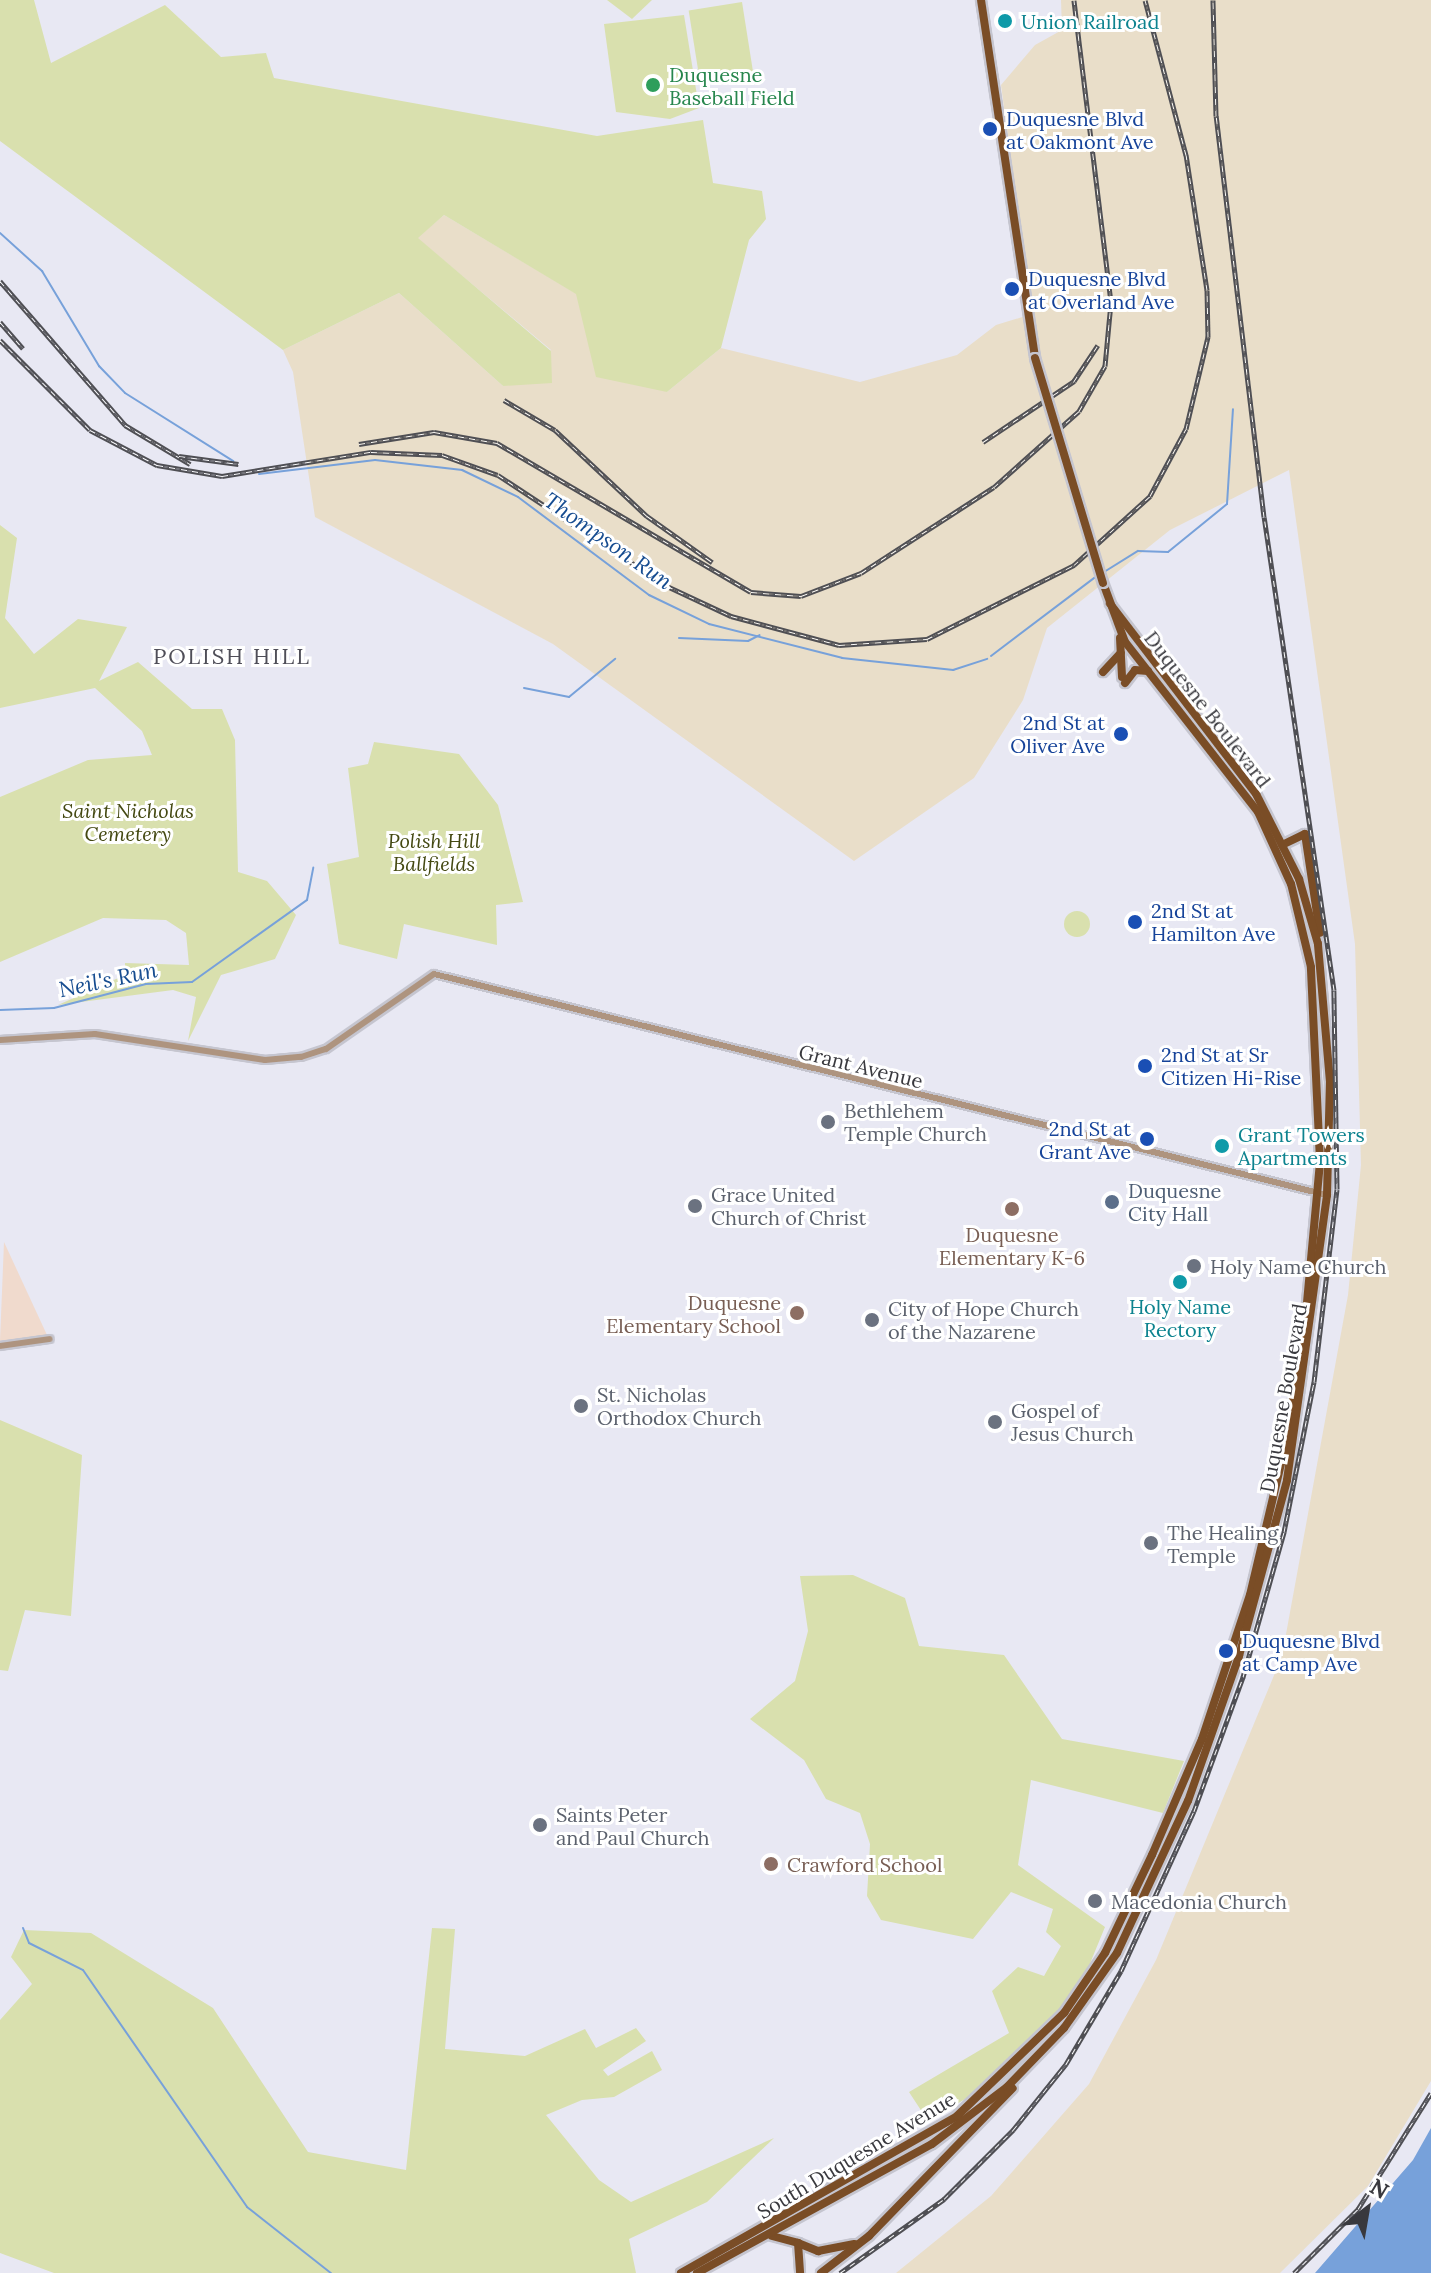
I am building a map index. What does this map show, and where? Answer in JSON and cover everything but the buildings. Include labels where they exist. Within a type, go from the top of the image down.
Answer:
[{"type":"main road","name":"Duquesne Boulevard","points":[[981,0],[1035,358],[1107,600],[1119,633],[1228,767],[1280,846],[1301,918],[1313,985],[1322,1194]]},
{"type":"main road","name":"Duquesne Boulevard","points":[[1092,1990],[1174,1834],[1262,1579],[1299,1412],[1322,1194],[1323,974],[1280,846],[1242,773],[1107,600]]},
{"type":"main road","points":[[1119,633],[1124,680],[1135,670],[1148,671]]},
{"type":"main road","points":[[1103,672],[1121,653]]},
{"type":"main road","points":[[1280,846],[1305,834],[1323,974],[1313,985]]},
{"type":"main road","name":"South Duquesne Avenue","points":[[681,2273],[957,2116],[1034,2046],[1105,1953],[1202,1739],[1250,1595],[1288,1432],[1322,1194]]},
{"type":"main road","name":"South Duquesne Avenue","points":[[697,2273],[932,2144],[1007,2087],[1064,2028],[1092,1990]]},
{"type":"main road","points":[[821,2273],[869,2236],[1064,2028]]},
{"type":"main road","points":[[763,2238],[786,2235],[798,2243],[836,2250],[869,2236]]},
{"type":"main road","points":[[798,2243],[800,2273]]},
{"type":"street","name":"Grant Avenue","points":[[0,1040],[95,1034],[265,1060],[301,1057],[326,1049],[434,974],[1322,1194]]},
{"type":"street","points":[[0,1346],[50,1339]]},
{"type":"shaded area","points":[[1061,0],[1431,0],[1431,2081],[1368,2186],[1280,2273],[896,2273],[991,2196],[1089,2084],[1156,1960],[1282,1656],[1348,1295],[1361,1165],[1355,944],[1289,470],[1170,530],[1047,628],[1023,700],[974,778],[854,861],[553,644],[315,517],[293,372],[283,350],[399,293],[503,386],[551,350],[417,238],[444,215],[577,294],[667,392],[721,348],[860,382],[957,355],[996,325],[1032,314],[1001,85],[1035,45],[1062,30]]},
{"type":"shaded area","points":[[4,1242],[47,1335],[0,1341]]},
{"type":"green space","points":[[0,0],[34,0],[51,63],[165,5],[221,57],[266,53],[274,78],[597,136],[703,120],[713,183],[762,191],[766,219],[749,240],[721,348],[667,392],[596,377],[576,294],[444,215],[418,238],[551,351],[552,383],[503,386],[399,293],[283,350],[0,141]]},
{"type":"green space","points":[[607,0],[652,0],[632,19]]},
{"type":"green space","points":[[742,2],[753,72],[700,81],[689,10]]},
{"type":"green space","name":"Duquesne Baseball Field","points":[[684,15],[699,108],[670,119],[616,112],[604,24]]},
{"type":"green space","name":"Saint Nicholas Cemetery","points":[[0,525],[17,538],[5,618],[34,654],[78,619],[127,627],[99,681],[138,662],[192,709],[222,709],[235,740],[238,872],[267,881],[296,915],[275,959],[221,975],[188,1041],[196,997],[173,990],[58,1005],[125,975],[125,963],[189,965],[186,933],[166,920],[103,918],[0,962],[0,797],[88,760],[152,755],[142,731],[95,688],[0,708]]},
{"type":"green space","name":"Polish Hill Ballfields","points":[[374,742],[459,754],[498,805],[523,902],[496,905],[497,945],[404,924],[397,959],[339,944],[327,864],[359,857],[348,768],[368,764]]},
{"type":"green space","points":[[1077,911],[1087,914],[1090,924],[1087,934],[1077,937],[1067,934],[1064,924],[1067,914]]},
{"type":"green space","points":[[0,1420],[82,1455],[71,1616],[25,1610],[8,1671],[0,1670]]},
{"type":"green space","points":[[853,1575],[905,1598],[919,1646],[1004,1655],[1062,1739],[1184,1761],[1163,1813],[1031,1780],[1018,1865],[1105,1927],[1084,1978],[1042,2031],[977,2092],[928,2121],[909,2092],[1009,2033],[992,1991],[1018,1967],[1044,1976],[1061,1946],[1046,1932],[1053,1909],[1011,1892],[973,1939],[881,1920],[867,1896],[870,1844],[860,1813],[826,1799],[804,1760],[750,1719],[795,1681],[808,1631],[800,1576]]},
{"type":"green space","points":[[432,1928],[455,1929],[445,2049],[525,2056],[585,2029],[596,2048],[636,2028],[646,2041],[603,2070],[608,2076],[652,2051],[662,2070],[614,2097],[582,2100],[546,2115],[599,2180],[631,2202],[774,2138],[707,2202],[629,2239],[636,2273],[54,2273],[0,2253],[0,2020],[32,1984],[11,1957],[24,1930],[91,1933],[213,2008],[308,2152],[406,2170]]},
{"type":"water","points":[[1431,2128],[1431,2273],[1315,2273],[1413,2160]]},
{"type":"waterway","name":"Thompson Run","points":[[0,233],[42,271],[99,366],[125,393],[233,461]]},
{"type":"waterway","name":"Thompson Run","points":[[1104,572],[1138,551],[1168,552],[1227,504],[1233,409]]},
{"type":"waterway","name":"Thompson Run","points":[[259,474],[375,460],[462,470],[518,497],[649,595],[709,624],[842,658],[953,670],[987,659]]},
{"type":"waterway","name":"Thompson Run","points":[[991,656],[1098,575]]},
{"type":"waterway","name":"Neil's Run","points":[[679,638],[748,641],[760,635]]},
{"type":"waterway","name":"Neil's Run","points":[[524,688],[569,697],[615,659]]},
{"type":"waterway","name":"Neil's Run","points":[[0,1010],[54,1008],[146,984],[192,982],[307,900],[313,868]]},
{"type":"waterway","points":[[23,1928],[29,1943],[83,1970],[247,2207],[331,2273]]},
{"type":"railway","points":[[359,444],[434,432],[497,443],[751,592],[801,596],[861,573],[994,487],[1079,411],[1105,366],[1111,302],[1074,0]]},
{"type":"railway","points":[[0,340],[90,430],[157,465],[222,476],[371,452],[442,455],[498,475],[667,586],[731,616],[839,645],[927,639],[1074,565],[1150,496],[1186,429],[1208,337],[1207,290],[1186,155],[1145,0]]},
{"type":"railway","points":[[840,2273],[944,2199],[1013,2130],[1066,2064],[1121,1971],[1194,1811],[1243,1677],[1284,1532],[1314,1382],[1337,1189],[1334,990],[1264,517],[1216,116],[1213,0]]},
{"type":"railway","points":[[0,281],[125,425],[190,464]]},
{"type":"railway","points":[[0,322],[23,348]]},
{"type":"railway","points":[[983,442],[1074,381],[1098,345]]},
{"type":"railway","points":[[504,400],[555,430],[647,516],[712,562]]},
{"type":"railway","points":[[179,456],[238,464]]},
{"type":"railway","points":[[1294,2273],[1358,2209],[1431,2093]]},
{"type":"place","name":"Union Railroad","points":[[1005,21]]},
{"type":"place","name":"Duquesne Baseball Field","points":[[653,85]]},
{"type":"place","name":"Duquesne Blvd at Oakmont Ave","points":[[990,129]]},
{"type":"place","name":"Duquesne Blvd at Overland Ave","points":[[1012,289]]},
{"type":"place","name":"2nd St at Oliver Ave","points":[[1121,734]]},
{"type":"place","name":"2nd St at Hamilton Ave","points":[[1135,922]]},
{"type":"place","name":"2nd St at Sr Citizen Hi-Rise","points":[[1145,1066]]},
{"type":"place","name":"Bethlehem Temple Church","points":[[828,1122]]},
{"type":"place","name":"2nd St at Grant Ave","points":[[1147,1139]]},
{"type":"place","name":"Grant Towers Apartments","points":[[1222,1146]]},
{"type":"place","name":"Duquesne City Hall","points":[[1112,1202]]},
{"type":"place","name":"Grace United Church of Christ","points":[[695,1206]]},
{"type":"place","name":"Duquesne Elementary K-6","points":[[1012,1209]]},
{"type":"place","name":"Holy Name Church","points":[[1194,1266]]},
{"type":"place","name":"Holy Name Rectory","points":[[1180,1282]]},
{"type":"place","name":"Duquesne Elementary School","points":[[797,1313]]},
{"type":"place","name":"City of Hope Church of the Nazarene","points":[[872,1320]]},
{"type":"place","name":"St. Nicholas Orthodox Church","points":[[581,1406]]},
{"type":"place","name":"Gospel of Jesus Church","points":[[995,1422]]},
{"type":"place","name":"The Healing Temple","points":[[1151,1543]]},
{"type":"place","name":"Duquesne Blvd at Camp Ave","points":[[1226,1651]]},
{"type":"place","name":"Saints Peter and Paul Church","points":[[540,1825]]},
{"type":"place","name":"Crawford School","points":[[771,1864]]},
{"type":"place","name":"Macedonia Church","points":[[1095,1901]]},
{"type":"district","name":"POLISH HILL","points":[[232,657]]}]
